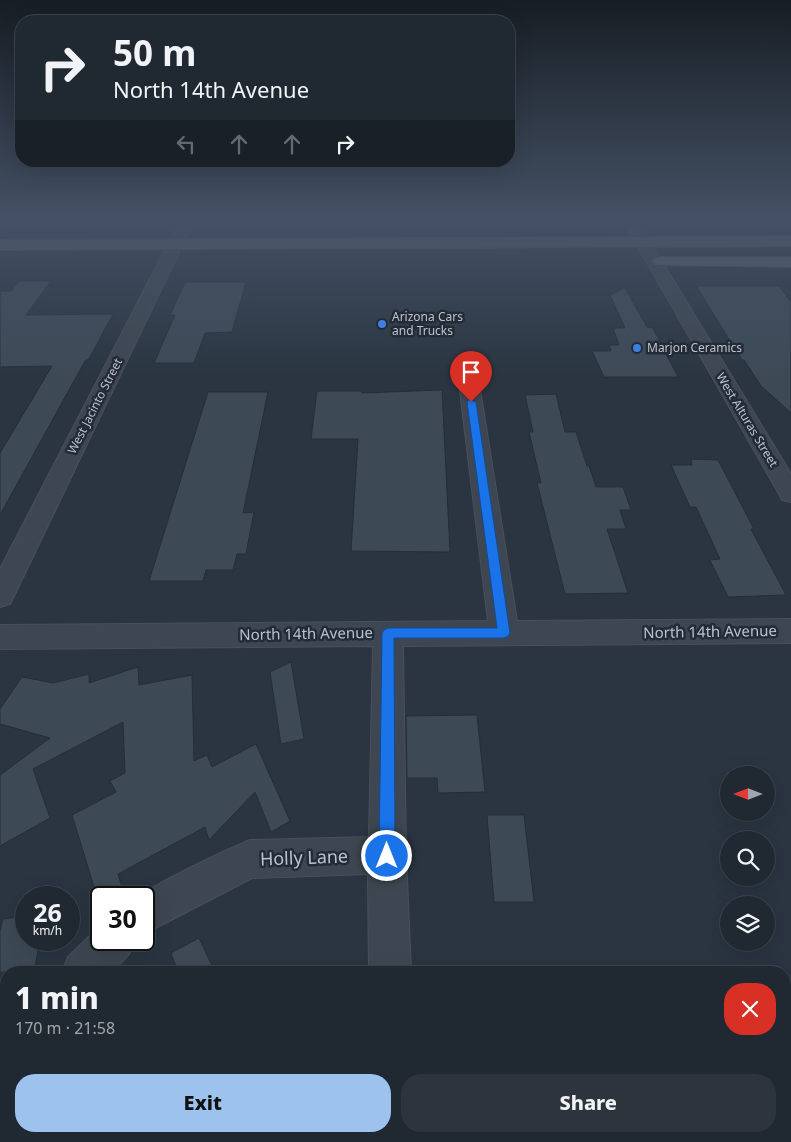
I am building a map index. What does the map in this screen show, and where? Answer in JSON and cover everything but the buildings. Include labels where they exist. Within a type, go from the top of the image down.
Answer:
[{"type":"street","name":"West Jacinto Street","points":[[0,596],[165,270]]},
{"type":"street","name":"West Alturas Street","points":[[659,270],[791,494]]},
{"type":"street","points":[[469,383],[504,633]]},
{"type":"street","name":"North 14th Avenue","points":[[0,636],[388,633],[605,634],[791,631]]},
{"type":"street","points":[[388,633],[387,856],[390,966]]},
{"type":"street","name":"Holly Lane","points":[[155,908],[195,885],[250,859],[387,856]]},
{"type":"street","points":[[89,966],[104,951]]},
{"type":"place","name":"Arizona Cars and Trucks","points":[[382,324]]},
{"type":"place","name":"Marjon Ceramics","points":[[637,348]]},
{"type":"route","points":[[387,856],[388,633],[504,633],[471,402]]}]
